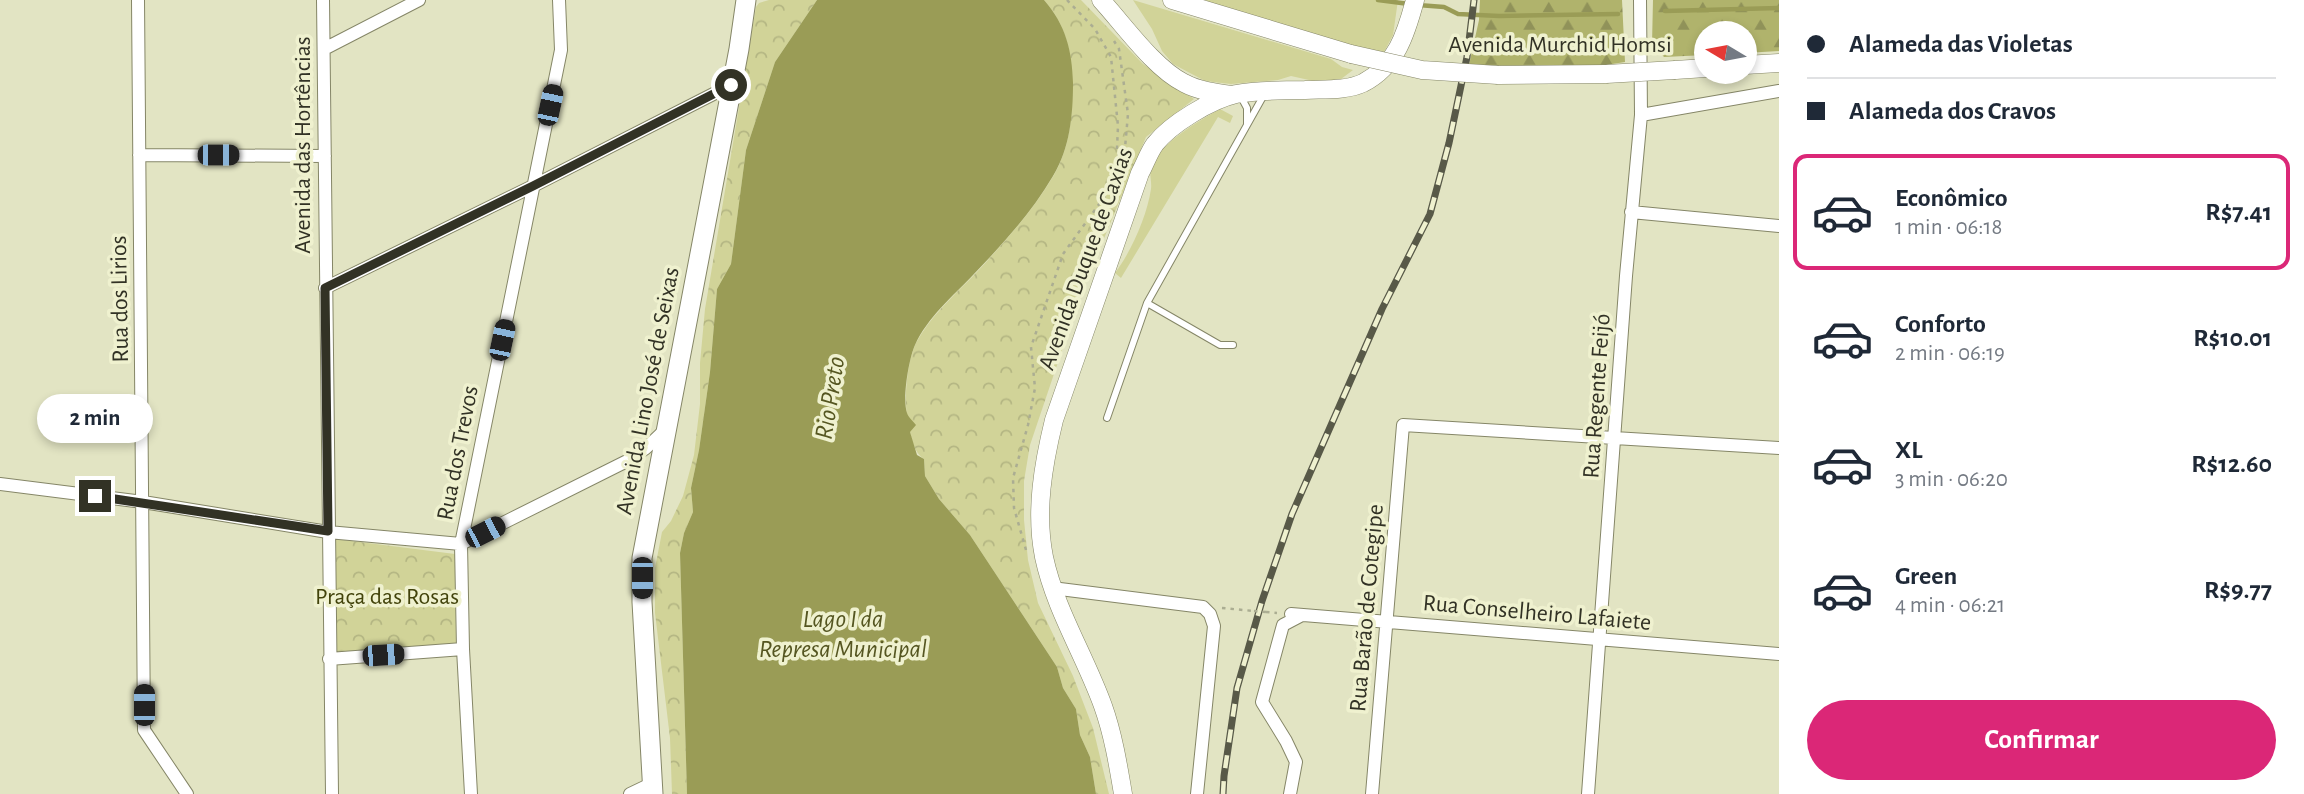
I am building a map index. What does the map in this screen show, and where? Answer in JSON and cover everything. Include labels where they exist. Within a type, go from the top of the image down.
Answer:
[{"type":"main road","name":"Avenida Lino José de Seixas","points":[[653,788],[642,558],[746,0]]},
{"type":"main road","points":[[1101,0],[1144,49],[1183,83],[1208,91],[1236,94]]},
{"type":"main road","points":[[1119,0],[1144,49]]},
{"type":"main road","name":"Avenida Murchid Homsi","points":[[1172,0],[1350,54],[1422,69],[1498,75],[1606,74],[1694,69]]},
{"type":"main road","name":"Avenida Duque de Caxias","points":[[1123,794],[1117,753],[1103,706],[1052,588],[1044,556],[1041,495],[1045,456],[1054,420],[1140,173],[1154,145],[1173,126],[1236,94],[1266,90],[1342,88],[1362,84],[1378,73],[1399,50],[1407,32],[1413,5]]},
{"type":"main road","points":[[1757,64],[1779,63]]},
{"type":"street","name":"Rua dos Lirios","points":[[138,0],[144,730],[187,794]]},
{"type":"street","name":"Avenida das Hortências","points":[[323,0],[332,794]]},
{"type":"street","points":[[324,49],[419,0]]},
{"type":"street","name":"Rua dos Trevos","points":[[471,794],[463,649],[461,544],[561,50],[559,0]]},
{"type":"street","name":"Rua Regente Feijó","points":[[1588,794],[1631,212],[1641,115],[1640,0]]},
{"type":"street","points":[[325,288],[731,85]]},
{"type":"street","points":[[1641,115],[1779,91]]},
{"type":"street","points":[[139,155],[325,156]]},
{"type":"street","points":[[1631,212],[1779,226]]},
{"type":"street","name":"Rua Barão de Cotegipe","points":[[1372,794],[1403,425],[1615,439]]},
{"type":"street","points":[[0,484],[143,502],[328,531],[461,544],[627,461],[665,430]]},
{"type":"street","points":[[1615,439],[1779,448]]},
{"type":"street","points":[[627,461],[648,462],[657,470]]},
{"type":"street","points":[[1052,588],[1203,607],[1210,614],[1214,626],[1197,794]]},
{"type":"street","name":"Rua Conselheiro Lafaiete","points":[[1290,794],[1296,762],[1262,702],[1283,625],[1296,614],[1779,654]]},
{"type":"street","points":[[329,659],[463,649]]},
{"type":"street","points":[[630,794],[653,788]]},
{"type":"lane","points":[[1107,418],[1147,303],[1266,90]]},
{"type":"lane","points":[[1236,94],[1247,108],[1247,126]]},
{"type":"lane","points":[[1147,303],[1220,345],[1233,345]]},
{"type":"path","points":[[1067,0],[1095,29],[1111,57],[1118,126],[1116,148],[1124,178]]},
{"type":"path","points":[[1234,609],[1266,612]]},
{"type":"green space","points":[[769,0],[817,0],[775,62],[746,150],[731,264],[717,289],[710,372],[691,488],[693,512],[684,533],[680,553],[687,794],[672,794],[670,738],[655,613],[655,568],[662,532],[671,521],[683,496],[694,455],[700,404],[700,363],[705,309],[756,7]]},
{"type":"green space","points":[[1044,0],[1081,0],[1143,64],[1194,99],[1146,137],[1081,294],[1030,445],[1024,481],[1028,560],[1038,603],[1073,676],[1093,728],[1109,794],[1096,794],[1090,757],[1080,735],[1076,709],[1063,688],[1057,667],[970,535],[939,499],[925,476],[924,459],[914,445],[906,408],[910,360],[922,333],[942,307],[985,264],[1027,215],[1054,175],[1064,153],[1072,107],[1070,60],[1058,19]]},
{"type":"green space","points":[[1133,0],[1331,59],[1342,67],[1353,70],[1341,79],[1318,82],[1291,76],[1278,80],[1231,84],[1205,81],[1173,64],[1162,51],[1152,29]]},
{"type":"green space","points":[[1206,0],[1398,0],[1393,35],[1384,52],[1346,45],[1210,4]]},
{"type":"green space","points":[[1480,0],[1622,0],[1625,62],[1593,67],[1469,65],[1479,20]]},
{"type":"green space","points":[[1653,0],[1779,0],[1779,51],[1757,52],[1757,21],[1694,21],[1694,56],[1664,57],[1652,44]]},
{"type":"green space","points":[[1220,109],[1233,116],[1230,123],[1218,117],[1121,278],[1115,273],[1127,255],[1142,222],[1151,189],[1150,170],[1155,159],[1181,134]]},
{"type":"green space","name":"Praça das Rosas","points":[[336,539],[455,554],[456,644],[336,653]]},
{"type":"water","name":"Lago I da Represa Municipal","points":[[817,0],[1044,0],[1063,29],[1069,49],[1073,83],[1067,143],[1059,165],[1016,228],[941,308],[920,335],[913,351],[905,398],[908,414],[916,425],[910,432],[917,455],[924,459],[925,476],[939,499],[970,535],[1057,667],[1063,688],[1076,709],[1080,735],[1090,757],[1096,794],[687,794],[680,553],[684,533],[693,512],[691,488],[710,372],[717,289],[731,264],[746,150],[775,62]]},
{"type":"waterway","points":[[1378,0],[1409,4]]},
{"type":"waterway","points":[[1418,5],[1444,7],[1458,14],[1499,16],[1618,14]]},
{"type":"waterway","points":[[1665,11],[1779,8]]},
{"type":"railway","points":[[1223,794],[1237,688],[1262,601],[1292,514],[1382,309],[1430,214],[1449,143],[1467,57],[1474,0]]},
{"type":"route","points":[[95,496],[328,531],[325,288],[731,85]]},
{"type":"water label","name":"Rio Preto","points":[[830,398]]}]
